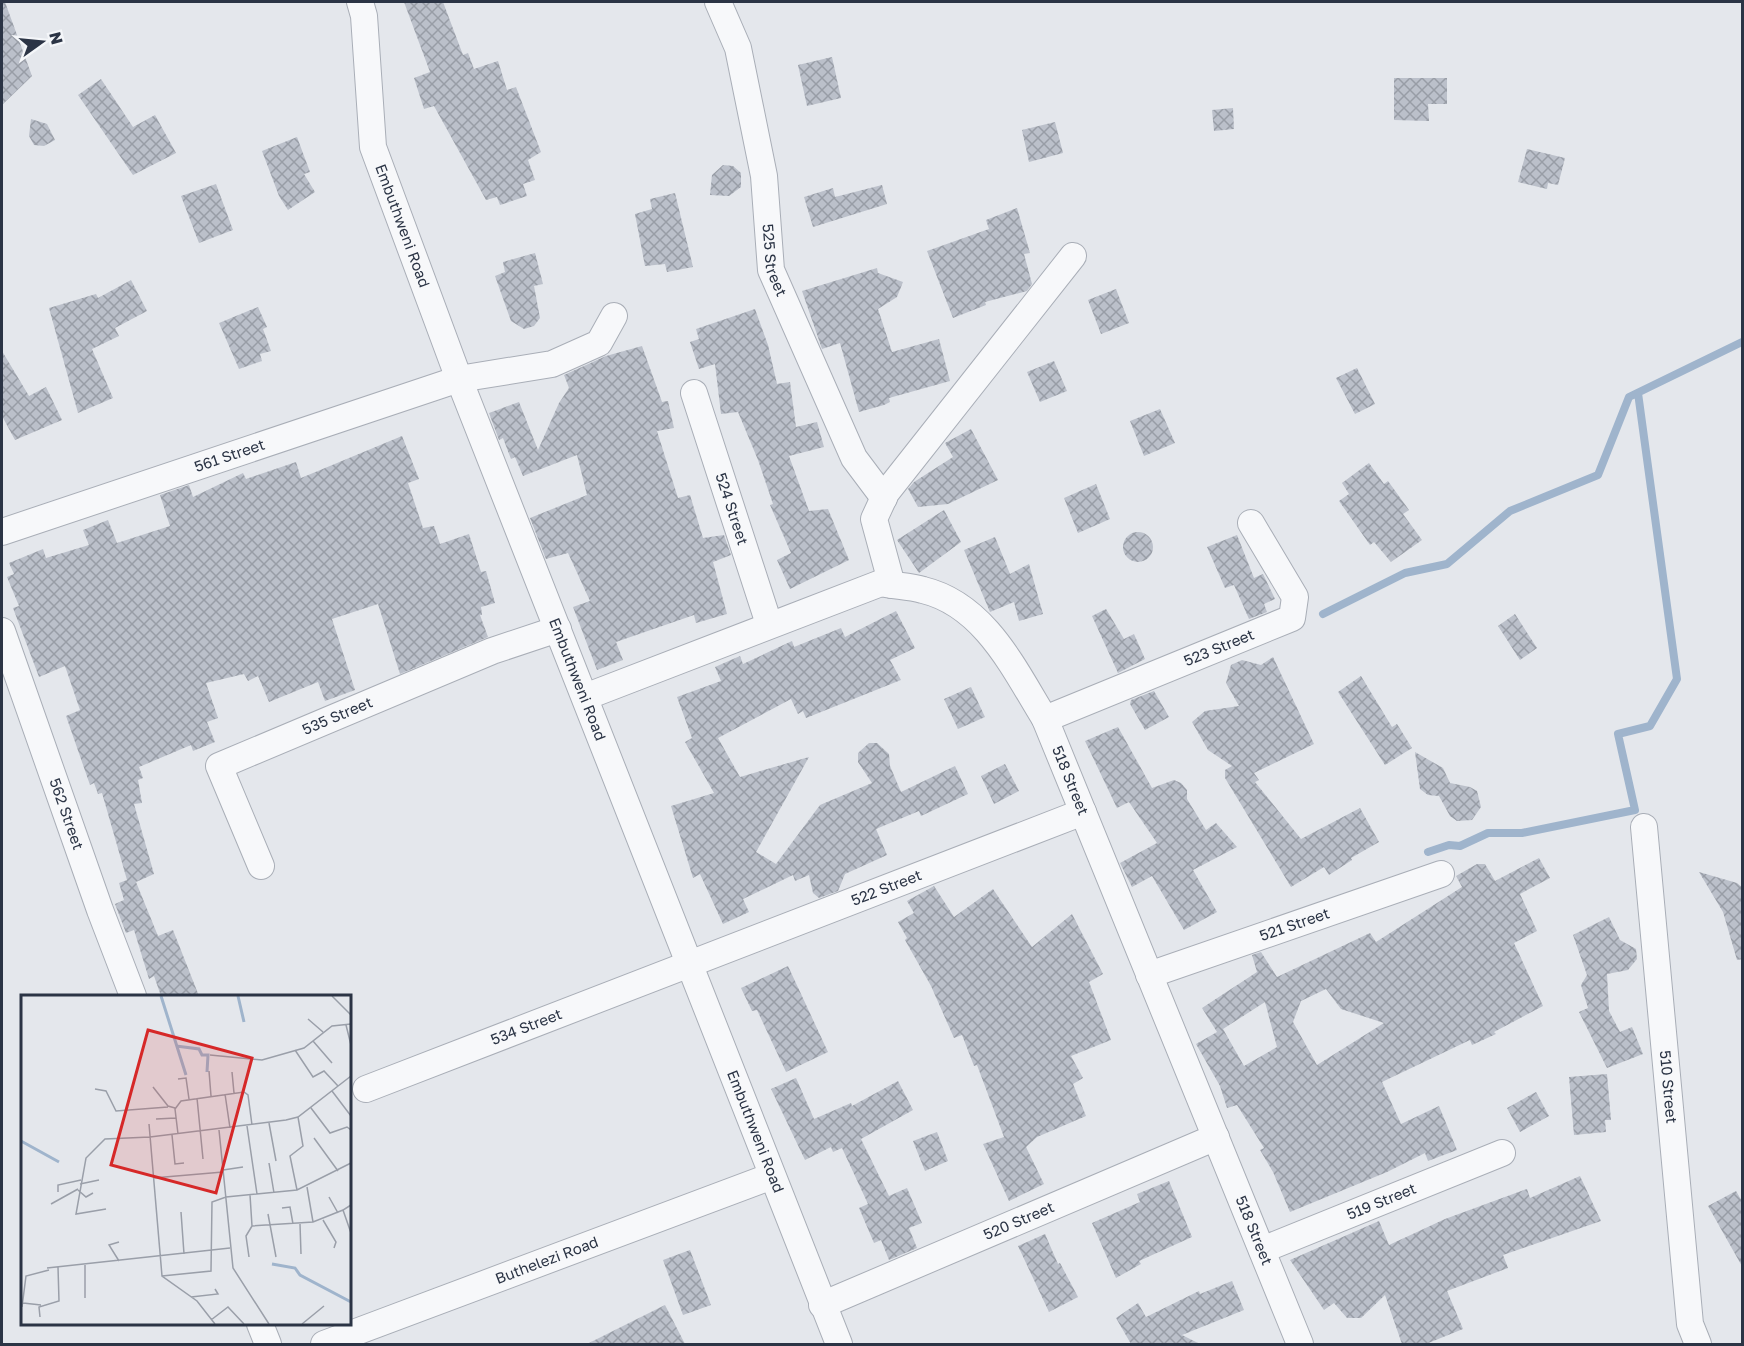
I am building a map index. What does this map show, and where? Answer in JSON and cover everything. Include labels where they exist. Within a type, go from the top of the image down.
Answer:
[{"type":"street","name":"Embuthweni Road","points":[[360,2],[364,16],[373,147],[459,379],[839,1344]]},
{"type":"street","name":"525 Street","points":[[718,2],[738,48],[761,164],[771,270],[854,458],[884,498]]},
{"type":"street","points":[[892,585],[874,519],[884,498],[1073,256]]},
{"type":"street","points":[[459,379],[552,364],[598,343],[614,316]]},
{"type":"street","name":"561 Street","points":[[2,532],[459,379]]},
{"type":"street","name":"524 Street","points":[[694,393],[769,624]]},
{"type":"street","name":"523 Street","points":[[1045,719],[1292,618],[1295,597],[1251,523]]},
{"type":"street","name":"518 Street","points":[[585,697],[769,624],[881,583],[924,590],[949,601],[990,632],[1045,719],[1300,1344]]},
{"type":"street","name":"535 Street","points":[[261,866],[219,766],[492,651],[558,629]]},
{"type":"street","name":"562 Street","points":[[2,631],[100,910],[133,995]]},
{"type":"street","name":"522 Street","points":[[689,964],[1083,812]]},
{"type":"street","name":"510 Street","points":[[1644,827],[1690,1323],[1698,1344]]},
{"type":"street","name":"521 Street","points":[[1149,975],[1441,874]]},
{"type":"street","name":"534 Street","points":[[366,1089],[689,964]]},
{"type":"street","name":"520 Street","points":[[822,1305],[1216,1137]]},
{"type":"street","name":"519 Street","points":[[1262,1250],[1502,1153]]},
{"type":"street","name":"Buthelezi Road","points":[[324,1344],[772,1176]]},
{"type":"street","points":[[261,1325],[268,1344]]},
{"type":"building","points":[[2,2],[5,2],[32,76],[2,105]]},
{"type":"building","points":[[404,2],[443,2],[463,55],[468,53],[474,69],[498,61],[507,90],[516,87],[541,152],[528,160],[535,180],[523,184],[527,196],[500,205],[497,197],[486,200],[434,106],[424,109],[414,78],[430,72]]},
{"type":"building","points":[[832,57],[841,98],[807,106],[798,65]]},
{"type":"building","points":[[1394,78],[1447,78],[1447,104],[1428,104],[1429,121],[1394,120]]},
{"type":"building","points":[[101,79],[133,127],[155,115],[176,153],[133,175],[78,95]]},
{"type":"building","points":[[1233,108],[1234,129],[1214,131],[1212,110]]},
{"type":"building","points":[[31,119],[47,124],[55,140],[44,146],[34,145],[29,136]]},
{"type":"building","points":[[1055,122],[1063,153],[1029,162],[1022,130]]},
{"type":"building","points":[[297,137],[310,172],[304,174],[315,192],[288,210],[279,196],[262,151]]},
{"type":"building","points":[[1527,149],[1565,158],[1558,185],[1548,183],[1547,189],[1518,182]]},
{"type":"building","points":[[723,165],[733,166],[741,173],[741,187],[729,196],[710,195],[712,175]]},
{"type":"building","points":[[216,184],[233,230],[199,243],[181,196]]},
{"type":"building","points":[[882,185],[887,204],[813,227],[804,197],[833,188],[835,197]]},
{"type":"building","points":[[675,193],[693,267],[667,272],[665,264],[645,266],[635,214],[652,209],[650,199]]},
{"type":"building","points":[[1017,208],[1030,253],[1024,254],[1032,284],[1027,291],[985,302],[986,305],[953,318],[927,251],[989,229],[986,220]]},
{"type":"building","points":[[535,253],[543,284],[534,286],[540,318],[534,326],[524,329],[511,321],[495,276],[505,272],[503,262]]},
{"type":"building","points":[[877,268],[878,273],[903,282],[897,297],[878,309],[892,352],[939,339],[950,381],[889,398],[890,402],[884,405],[859,412],[840,343],[822,349],[802,291]]},
{"type":"building","points":[[131,280],[147,311],[115,328],[119,336],[92,349],[113,398],[78,413],[49,308],[96,294],[98,298]]},
{"type":"building","points":[[1116,289],[1129,323],[1101,334],[1088,300]]},
{"type":"building","points":[[258,307],[267,327],[263,329],[271,351],[260,354],[262,361],[239,369],[219,323]]},
{"type":"building","points":[[755,309],[768,345],[777,384],[790,382],[796,427],[817,422],[824,447],[789,456],[809,511],[828,509],[849,560],[790,589],[777,560],[791,553],[770,505],[773,504],[758,460],[738,412],[721,414],[715,364],[699,369],[690,342],[699,339],[696,329]]},
{"type":"building","points":[[642,346],[662,402],[668,401],[674,428],[657,431],[678,498],[690,495],[703,538],[724,535],[731,555],[713,562],[727,614],[696,623],[694,615],[616,642],[623,660],[597,670],[573,607],[590,601],[568,553],[546,559],[530,518],[587,495],[577,455],[523,476],[515,457],[511,459],[503,438],[499,440],[489,413],[519,402],[538,450],[559,403],[569,388],[564,375],[606,356]]},
{"type":"building","points":[[2,351],[29,396],[46,387],[62,420],[15,440],[2,416]]},
{"type":"building","points":[[1054,361],[1067,391],[1040,402],[1027,372]]},
{"type":"building","points":[[1357,368],[1375,404],[1355,414],[1336,378]]},
{"type":"building","points":[[1160,409],[1175,443],[1144,456],[1130,421]]},
{"type":"building","points":[[971,429],[998,480],[948,504],[918,507],[908,489],[914,482],[953,457],[945,443]]},
{"type":"building","points":[[402,436],[419,479],[408,483],[423,528],[434,526],[440,544],[469,534],[481,572],[486,571],[495,603],[481,607],[482,615],[480,615],[488,637],[400,674],[378,604],[332,619],[355,690],[325,701],[318,682],[269,702],[258,676],[248,681],[244,674],[206,683],[218,718],[207,722],[215,742],[193,751],[191,745],[139,767],[143,778],[138,780],[142,803],[134,804],[154,874],[136,882],[158,936],[173,930],[199,995],[161,995],[154,976],[149,979],[134,930],[126,933],[115,904],[124,900],[119,883],[127,880],[102,793],[98,794],[94,783],[90,785],[66,716],[80,710],[65,666],[39,677],[13,608],[19,606],[7,577],[14,574],[9,563],[43,549],[46,558],[89,545],[83,530],[108,520],[117,543],[170,526],[160,495],[189,485],[193,497],[243,473],[246,479],[296,462],[301,478]]},
{"type":"building","points":[[1369,463],[1384,484],[1388,481],[1409,510],[1403,514],[1422,540],[1391,562],[1374,542],[1370,545],[1339,501],[1349,494],[1342,483]]},
{"type":"building","points":[[1096,484],[1110,519],[1078,533],[1064,498]]},
{"type":"building","points":[[944,510],[961,542],[919,573],[897,540]]},
{"type":"building","points":[[1138,532],[1144,533],[1152,541],[1152,553],[1144,561],[1138,562],[1132,561],[1124,553],[1123,547],[1124,541],[1132,533]]},
{"type":"building","points":[[1237,535],[1254,578],[1263,574],[1275,599],[1264,604],[1267,612],[1249,619],[1234,585],[1225,588],[1207,547]]},
{"type":"building","points":[[995,537],[1010,574],[1029,564],[1043,614],[1019,621],[1014,602],[990,612],[964,550]]},
{"type":"building","points":[[1106,609],[1124,639],[1134,634],[1145,659],[1118,673],[1092,616]]},
{"type":"building","points":[[896,611],[915,648],[890,660],[901,680],[806,718],[803,711],[798,714],[791,699],[718,738],[740,777],[809,757],[756,852],[776,864],[820,805],[872,783],[858,762],[858,753],[869,743],[877,743],[889,754],[890,766],[901,792],[955,766],[968,794],[921,816],[919,811],[876,829],[887,855],[845,874],[838,891],[819,898],[813,893],[809,875],[795,881],[793,875],[743,899],[749,912],[723,924],[700,874],[693,878],[671,806],[714,793],[685,742],[692,738],[677,697],[721,681],[715,667],[740,656],[743,664],[792,641],[794,647],[841,628],[845,637]]},
{"type":"building","points":[[1515,614],[1537,648],[1520,660],[1498,626]]},
{"type":"building","points":[[1273,657],[1314,744],[1254,773],[1259,780],[1255,782],[1301,839],[1360,808],[1379,842],[1351,858],[1352,860],[1329,875],[1324,867],[1291,887],[1225,778],[1225,770],[1232,766],[1208,750],[1192,722],[1205,711],[1239,706],[1226,683],[1231,665],[1242,660],[1261,665]]},
{"type":"building","points":[[1361,676],[1392,727],[1397,724],[1412,748],[1385,765],[1338,692]]},
{"type":"building","points":[[971,687],[985,717],[958,729],[944,699]]},
{"type":"building","points":[[1154,691],[1169,717],[1145,730],[1130,704],[1131,700]]},
{"type":"building","points":[[1118,727],[1152,788],[1174,780],[1181,783],[1187,790],[1187,799],[1206,830],[1216,823],[1237,847],[1193,870],[1217,912],[1184,930],[1152,876],[1132,887],[1120,863],[1157,843],[1129,802],[1117,808],[1085,741]]},
{"type":"building","points":[[1415,752],[1443,768],[1450,783],[1470,787],[1477,791],[1481,807],[1472,820],[1457,821],[1450,816],[1439,796],[1428,795],[1420,789]]},
{"type":"building","points":[[1005,764],[1019,791],[994,804],[981,776]]},
{"type":"building","points":[[1539,858],[1550,878],[1520,894],[1537,931],[1514,943],[1543,1006],[1494,1032],[1496,1034],[1472,1045],[1470,1040],[1382,1082],[1401,1124],[1439,1106],[1457,1150],[1428,1161],[1425,1153],[1387,1172],[1290,1212],[1273,1172],[1260,1150],[1264,1148],[1237,1105],[1227,1108],[1220,1086],[1196,1044],[1217,1032],[1202,1008],[1257,972],[1252,955],[1261,952],[1277,977],[1370,933],[1376,942],[1462,887],[1456,876],[1477,864],[1485,864],[1495,881]],"holes":[[[1326,989],[1341,1009],[1384,1023],[1317,1065],[1293,1022],[1301,1001]],[[1265,1002],[1277,1047],[1244,1066],[1223,1029]]]},
{"type":"building","points":[[1699,872],[1737,883],[1743,888],[1743,959],[1737,960],[1723,912]]},
{"type":"building","points":[[934,886],[954,917],[993,889],[1032,947],[1072,914],[1103,974],[1089,982],[1111,1040],[1071,1056],[1083,1078],[1073,1084],[1086,1116],[1037,1137],[1026,1147],[1044,1184],[1009,1201],[983,1144],[1004,1137],[977,1065],[974,1066],[962,1035],[954,1038],[931,986],[905,940],[907,938],[898,922],[914,913],[907,901]]},
{"type":"building","points":[[1609,917],[1620,940],[1636,949],[1637,959],[1628,970],[1607,974],[1609,1011],[1620,1032],[1632,1027],[1643,1054],[1607,1068],[1579,1012],[1588,1008],[1581,985],[1587,975],[1573,935]]},
{"type":"building","points":[[788,966],[828,1052],[786,1072],[757,1010],[752,1011],[741,988]]},
{"type":"building","points":[[1607,1074],[1611,1120],[1605,1120],[1606,1132],[1574,1135],[1569,1077]]},
{"type":"building","points":[[796,1078],[814,1119],[851,1103],[852,1106],[898,1081],[913,1110],[861,1139],[889,1196],[907,1188],[922,1223],[909,1228],[917,1248],[889,1260],[881,1240],[874,1243],[859,1208],[868,1204],[842,1148],[833,1152],[831,1147],[805,1160],[771,1089]]},
{"type":"building","points":[[1536,1092],[1549,1116],[1520,1132],[1507,1108]]},
{"type":"building","points":[[937,1132],[948,1161],[925,1171],[913,1141]]},
{"type":"building","points":[[1580,1176],[1601,1221],[1503,1255],[1508,1268],[1447,1291],[1463,1329],[1426,1344],[1402,1344],[1385,1295],[1361,1318],[1347,1318],[1334,1303],[1324,1310],[1290,1260],[1379,1221],[1389,1245],[1445,1219],[1527,1189],[1530,1198]]},
{"type":"building","points":[[1169,1181],[1192,1237],[1139,1261],[1141,1264],[1116,1278],[1092,1223],[1140,1202],[1137,1194]]},
{"type":"building","points":[[1736,1191],[1743,1203],[1743,1268],[1708,1206]]},
{"type":"building","points":[[1045,1234],[1058,1264],[1060,1263],[1078,1297],[1049,1312],[1018,1246]]},
{"type":"building","points":[[690,1250],[711,1305],[683,1315],[663,1260]]},
{"type":"building","points":[[1232,1281],[1244,1310],[1182,1335],[1200,1344],[1131,1344],[1116,1318],[1138,1303],[1146,1317],[1199,1291],[1200,1294]]},
{"type":"building","points":[[665,1305],[685,1344],[587,1344]]},
{"type":"waterway","points":[[1323,614],[1405,573],[1447,564],[1510,511],[1598,475],[1629,397],[1742,342]]},
{"type":"waterway","points":[[1428,852],[1449,845],[1460,846],[1488,833],[1522,833],[1635,810],[1618,734],[1650,726],[1677,679],[1638,393]]}]
